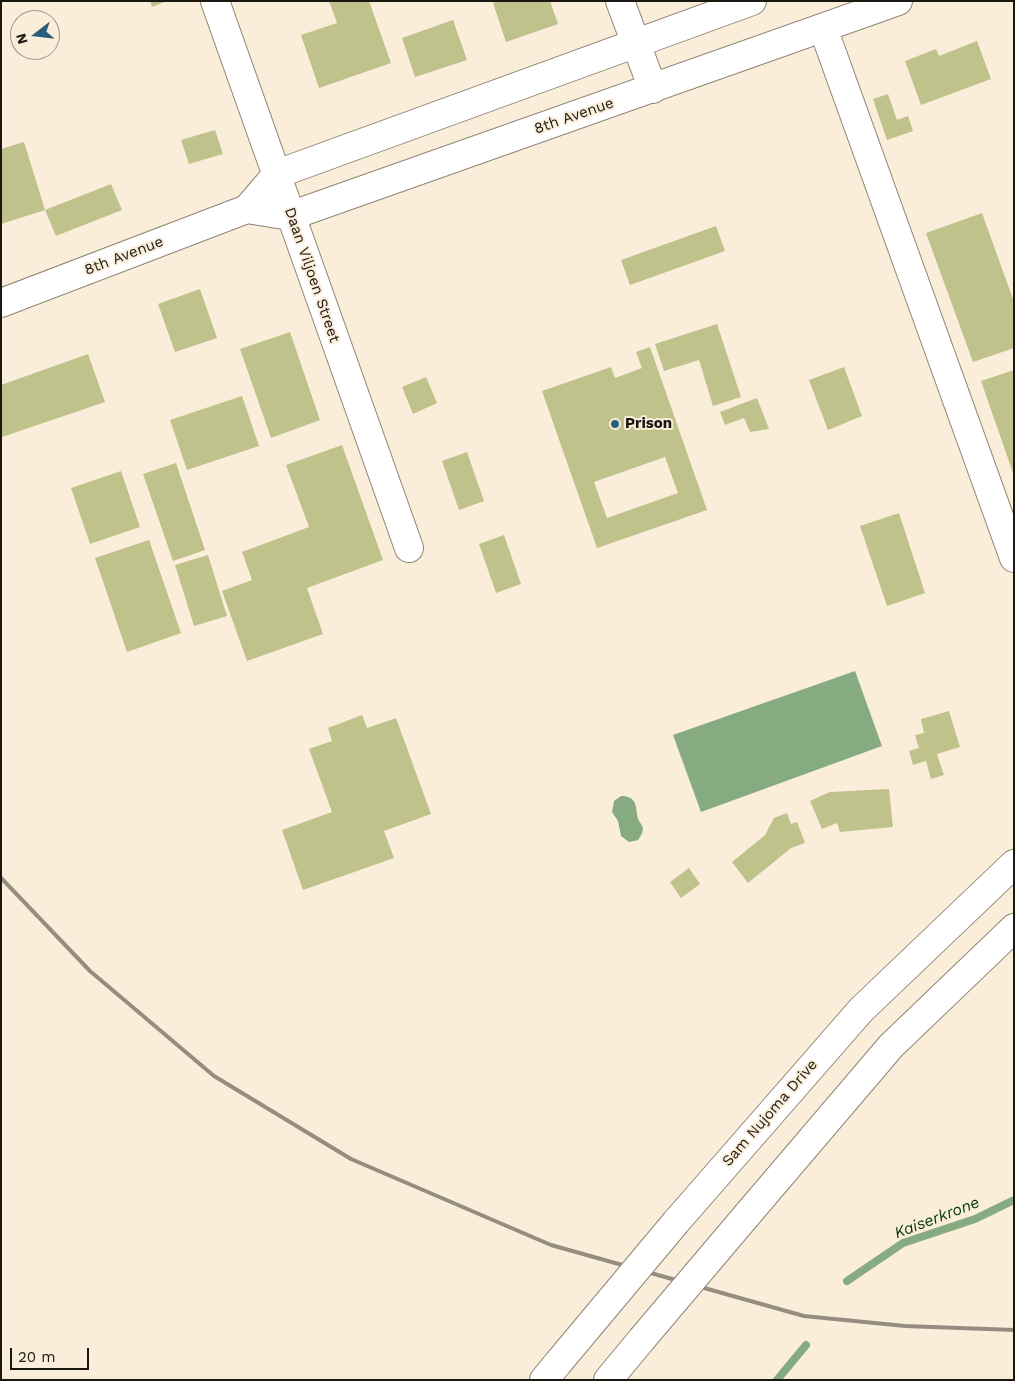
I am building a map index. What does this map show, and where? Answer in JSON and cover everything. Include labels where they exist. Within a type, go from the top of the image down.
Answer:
[{"type":"street","name":"Daan Viljoen Street","points":[[215,1],[409,548]]},
{"type":"street","points":[[620,1],[653,89]]},
{"type":"street","name":"8th Avenue","points":[[1,303],[247,209],[277,174],[752,1]]},
{"type":"street","name":"8th Avenue","points":[[247,209],[290,216],[898,1]]},
{"type":"street","points":[[823,28],[1014,558]]},
{"type":"street","name":"Sam Nujoma Drive","points":[[551,1371],[676,1222],[861,1010],[1014,864]]},
{"type":"street","points":[[608,1380],[891,1046],[949,988],[1014,928]]},
{"type":"shaded area","points":[[855,671],[882,746],[701,812],[673,735]]},
{"type":"shaded area","points":[[621,796],[629,797],[635,803],[638,818],[643,828],[638,840],[629,842],[621,836],[618,821],[612,812],[614,801]]},
{"type":"building","points":[[150,1],[167,1],[152,7]]},
{"type":"building","points":[[329,1],[369,1],[391,63],[319,88],[301,35],[337,23]]},
{"type":"building","points":[[497,1],[550,1],[558,24],[506,42],[493,3]]},
{"type":"building","points":[[453,20],[467,60],[415,77],[402,38]]},
{"type":"building","points":[[977,41],[991,79],[921,105],[905,61],[936,49],[939,56]]},
{"type":"building","points":[[888,94],[897,120],[908,116],[913,131],[887,140],[873,99]]},
{"type":"building","points":[[215,130],[223,154],[189,164],[181,140]]},
{"type":"building","points":[[24,142],[45,210],[1,224],[1,149]]},
{"type":"building","points":[[111,184],[122,210],[56,236],[45,210]]},
{"type":"building","points":[[982,213],[1014,302],[1014,348],[973,362],[926,233]]},
{"type":"building","points":[[716,226],[725,251],[630,285],[621,260]]},
{"type":"building","points":[[200,289],[217,338],[175,352],[158,304]]},
{"type":"building","points":[[717,324],[741,397],[713,406],[699,360],[664,371],[655,344]]},
{"type":"building","points":[[290,332],[320,420],[271,438],[240,349]]},
{"type":"building","name":"Prison","points":[[650,347],[707,510],[597,548],[542,391],[611,367],[615,378],[642,368],[636,352]],"holes":[[[665,457],[678,493],[607,518],[594,482]]]},
{"type":"building","points":[[88,354],[105,402],[2,437],[1,385]]},
{"type":"building","points":[[844,367],[862,416],[828,430],[809,380]]},
{"type":"building","points":[[1014,370],[1014,473],[1013,473],[981,381]]},
{"type":"building","points":[[426,377],[437,403],[413,414],[402,387]]},
{"type":"building","points":[[242,396],[259,446],[187,470],[170,420]]},
{"type":"building","points":[[757,398],[769,429],[750,432],[744,418],[725,425],[720,412]]},
{"type":"building","points":[[342,445],[383,560],[307,588],[323,634],[247,661],[222,591],[252,580],[242,552],[309,527],[286,465]]},
{"type":"building","points":[[467,452],[484,501],[459,510],[442,461]]},
{"type":"building","points":[[176,463],[205,550],[173,561],[143,474]]},
{"type":"building","points":[[121,471],[140,527],[90,544],[71,488]]},
{"type":"building","points":[[899,513],[925,593],[887,606],[860,526]]},
{"type":"building","points":[[504,535],[521,584],[496,593],[479,544]]},
{"type":"building","points":[[149,540],[181,633],[127,652],[95,558]]},
{"type":"building","points":[[208,555],[227,616],[194,626],[175,565]]},
{"type":"building","points":[[949,711],[960,747],[937,754],[944,775],[931,779],[926,761],[913,765],[909,751],[919,748],[915,735],[924,733],[921,719]]},
{"type":"building","points":[[362,715],[367,728],[396,718],[431,814],[384,831],[394,858],[303,890],[282,830],[332,812],[309,749],[332,741],[328,728]]},
{"type":"building","points":[[889,789],[893,827],[840,832],[837,823],[822,829],[810,801],[830,792]]},
{"type":"building","points":[[787,813],[791,824],[797,822],[805,843],[791,848],[748,883],[732,862],[765,835],[774,818]]},
{"type":"building","points":[[689,868],[700,884],[681,898],[670,882]]},
{"type":"waterway","name":"Kaiserkrone","points":[[847,1281],[903,1243],[975,1219],[1014,1200]]},
{"type":"waterway","name":"Kaiserkrone","points":[[777,1380],[806,1345]]},
{"type":"railway","points":[[1,878],[90,971],[214,1076],[351,1159],[551,1245],[804,1316],[905,1326],[1014,1330]]},
{"type":"place","name":"Prison","points":[[615,424]]}]
